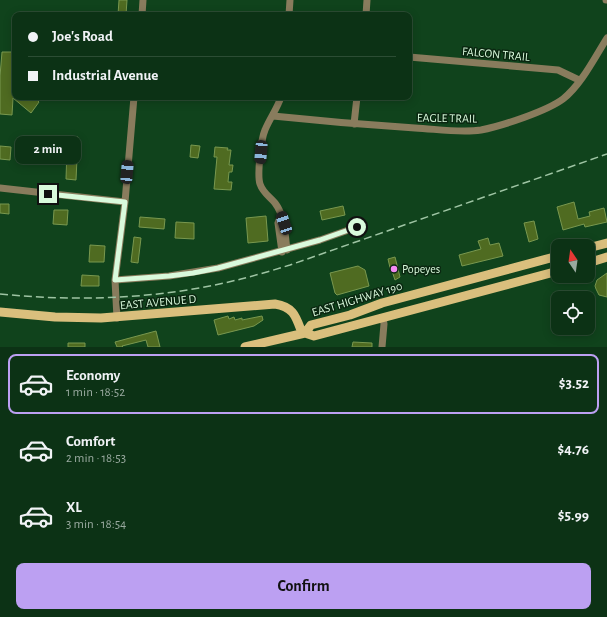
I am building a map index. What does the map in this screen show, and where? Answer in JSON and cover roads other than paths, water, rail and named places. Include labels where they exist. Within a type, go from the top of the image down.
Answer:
[{"type":"main road","points":[[595,246],[607,243]]},
{"type":"main road","name":"EAST HIGHWAY 190","points":[[303,333],[311,325],[350,315],[387,302],[551,258]]},
{"type":"main road","points":[[595,261],[607,258]]},
{"type":"main road","name":"EAST HIGHWAY 190","points":[[245,347],[303,333],[314,336],[551,273]]},
{"type":"main road","points":[[383,318],[382,312],[387,307],[434,295],[443,287]]},
{"type":"main road","name":"EAST AVENUE D","points":[[0,312],[55,317],[117,318],[275,304],[283,305],[294,313],[303,333]]},
{"type":"street","points":[[142,12],[143,0]]},
{"type":"street","points":[[289,12],[290,0]]},
{"type":"street","points":[[366,12],[367,0]]},
{"type":"street","name":"EAGLE TRAIL","points":[[273,116],[354,124],[481,130],[508,122],[555,104],[568,94],[580,80],[607,38]]},
{"type":"street","name":"FALCON TRAIL","points":[[412,57],[558,70],[580,80]]},
{"type":"street","points":[[117,318],[115,280],[125,202],[134,100]]},
{"type":"street","points":[[280,100],[273,116],[267,125],[262,139],[259,179],[263,191],[275,203],[281,215],[278,223],[284,251]]},
{"type":"street","points":[[354,124],[357,100]]},
{"type":"street","points":[[0,188],[125,202]]},
{"type":"street","points":[[115,280],[193,273],[218,268],[284,251],[357,227]]},
{"type":"street","points":[[382,347],[384,324],[383,318]]},
{"type":"railway","points":[[0,294],[60,298],[121,297],[151,295],[211,286],[290,265],[607,154]]},
{"type":"place","name":"Popeyes","points":[[394,269]]}]
